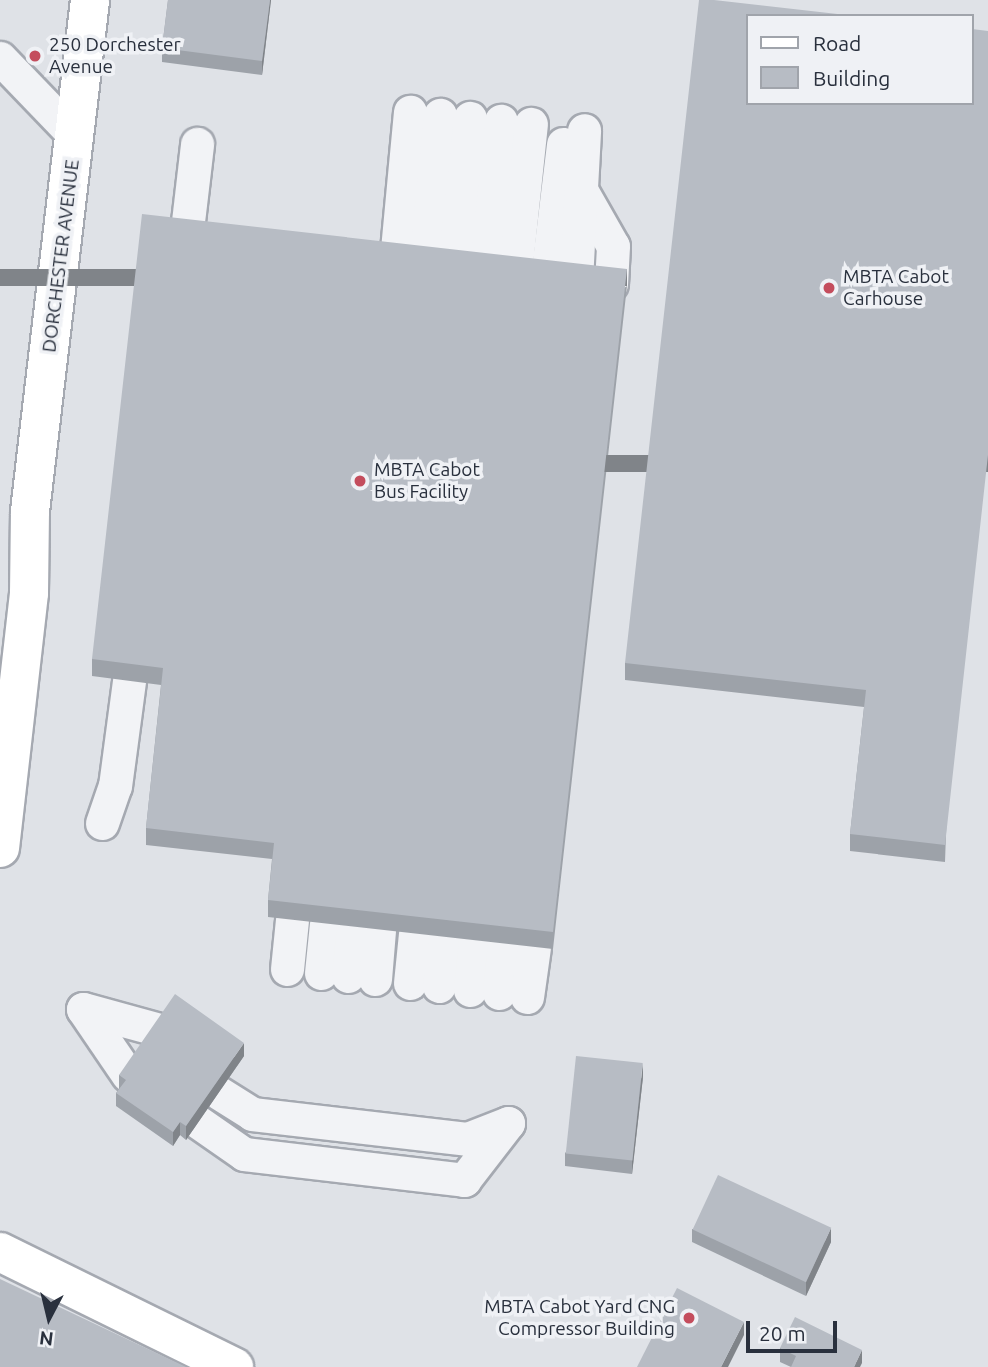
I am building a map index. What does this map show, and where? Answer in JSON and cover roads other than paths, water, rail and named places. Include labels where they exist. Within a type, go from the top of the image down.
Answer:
[{"type":"main road","name":"DORCHESTER AVENUE","points":[[0,848],[9,699],[29,593],[30,511],[90,0]]},
{"type":"main road","name":"DORCHESTER AVENUE","points":[[0,570],[30,511]]},
{"type":"main road","points":[[0,1252],[234,1367]]},
{"type":"street","points":[[0,58],[75,136]]},
{"type":"street","points":[[471,118],[410,262],[402,197],[471,118]]},
{"type":"street","points":[[471,118],[531,275]]},
{"type":"street","points":[[531,275],[574,129],[581,190],[613,246],[611,284]]},
{"type":"street","points":[[179,290],[197,144]]},
{"type":"street","points":[[531,275],[581,190]]},
{"type":"street","points":[[103,823],[115,786],[140,600]]},
{"type":"street","points":[[287,969],[292,920]]},
{"type":"street","points":[[348,976],[353,927],[348,976]]},
{"type":"street","points":[[469,990],[475,940]]},
{"type":"street","points":[[469,990],[475,940]]},
{"type":"street","points":[[469,990],[475,940]]},
{"type":"street","points":[[83,1009],[144,1053],[83,1009]]},
{"type":"street","points":[[254,1093],[508,1123],[464,1180],[244,1154],[214,1100],[254,1093]]},
{"type":"place","name":"250 Dorchester Avenue","points":[[35,56]]},
{"type":"place","name":"MBTA Cabot Carhouse","points":[[829,288]]},
{"type":"place","name":"MBTA Cabot Bus Facility","points":[[360,481]]},
{"type":"place","name":"MBTA Cabot Yard CNG Compressor Building","points":[[689,1318]]}]
